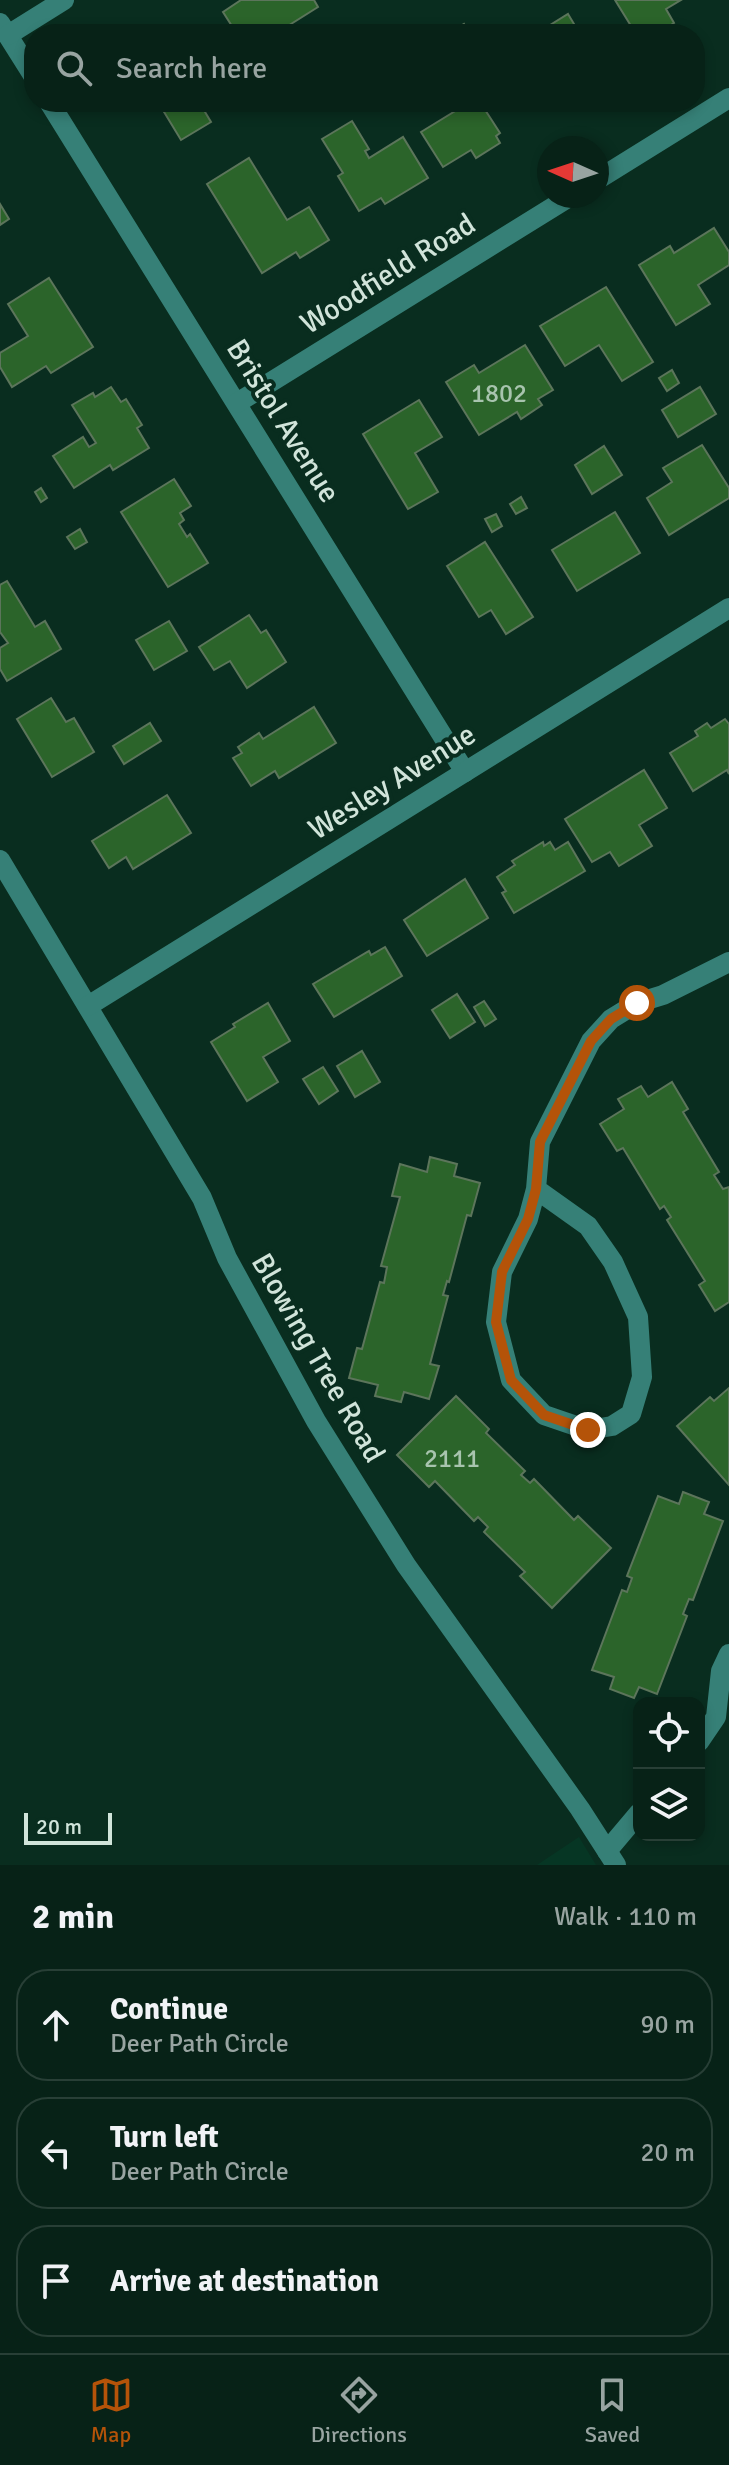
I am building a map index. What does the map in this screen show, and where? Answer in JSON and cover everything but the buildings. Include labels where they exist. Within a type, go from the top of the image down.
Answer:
[{"type":"street","points":[[24,61],[4,29],[64,0]]},
{"type":"street","points":[[609,173],[729,98]]},
{"type":"street","name":"Bristol Avenue","points":[[55,112],[465,772]]},
{"type":"street","name":"Woodfield Road","points":[[237,403],[552,208]]},
{"type":"street","name":"Wesley Avenue","points":[[88,1006],[729,608]]},
{"type":"street","name":"Blowing Tree Road","points":[[0,860],[202,1198],[227,1258],[316,1421],[406,1565],[580,1809],[611,1858]]},
{"type":"street","points":[[536,1189],[588,1226],[613,1262],[638,1317],[642,1377],[631,1414],[612,1426],[588,1430],[544,1415],[511,1380],[496,1322],[502,1272],[528,1219],[536,1189],[540,1142],[591,1041],[611,1019],[637,1003],[663,995],[729,962]]},
{"type":"street","points":[[705,1735],[722,1721],[721,1671],[729,1654]]},
{"type":"street","points":[[611,1858],[633,1823]]},
{"type":"shaded area","points":[[579,1837],[596,1865],[537,1865]]},
{"type":"route","points":[[588,1430],[544,1415],[511,1380],[496,1322],[502,1272],[528,1219],[536,1189],[540,1142],[591,1041],[611,1019],[637,1003]]}]
